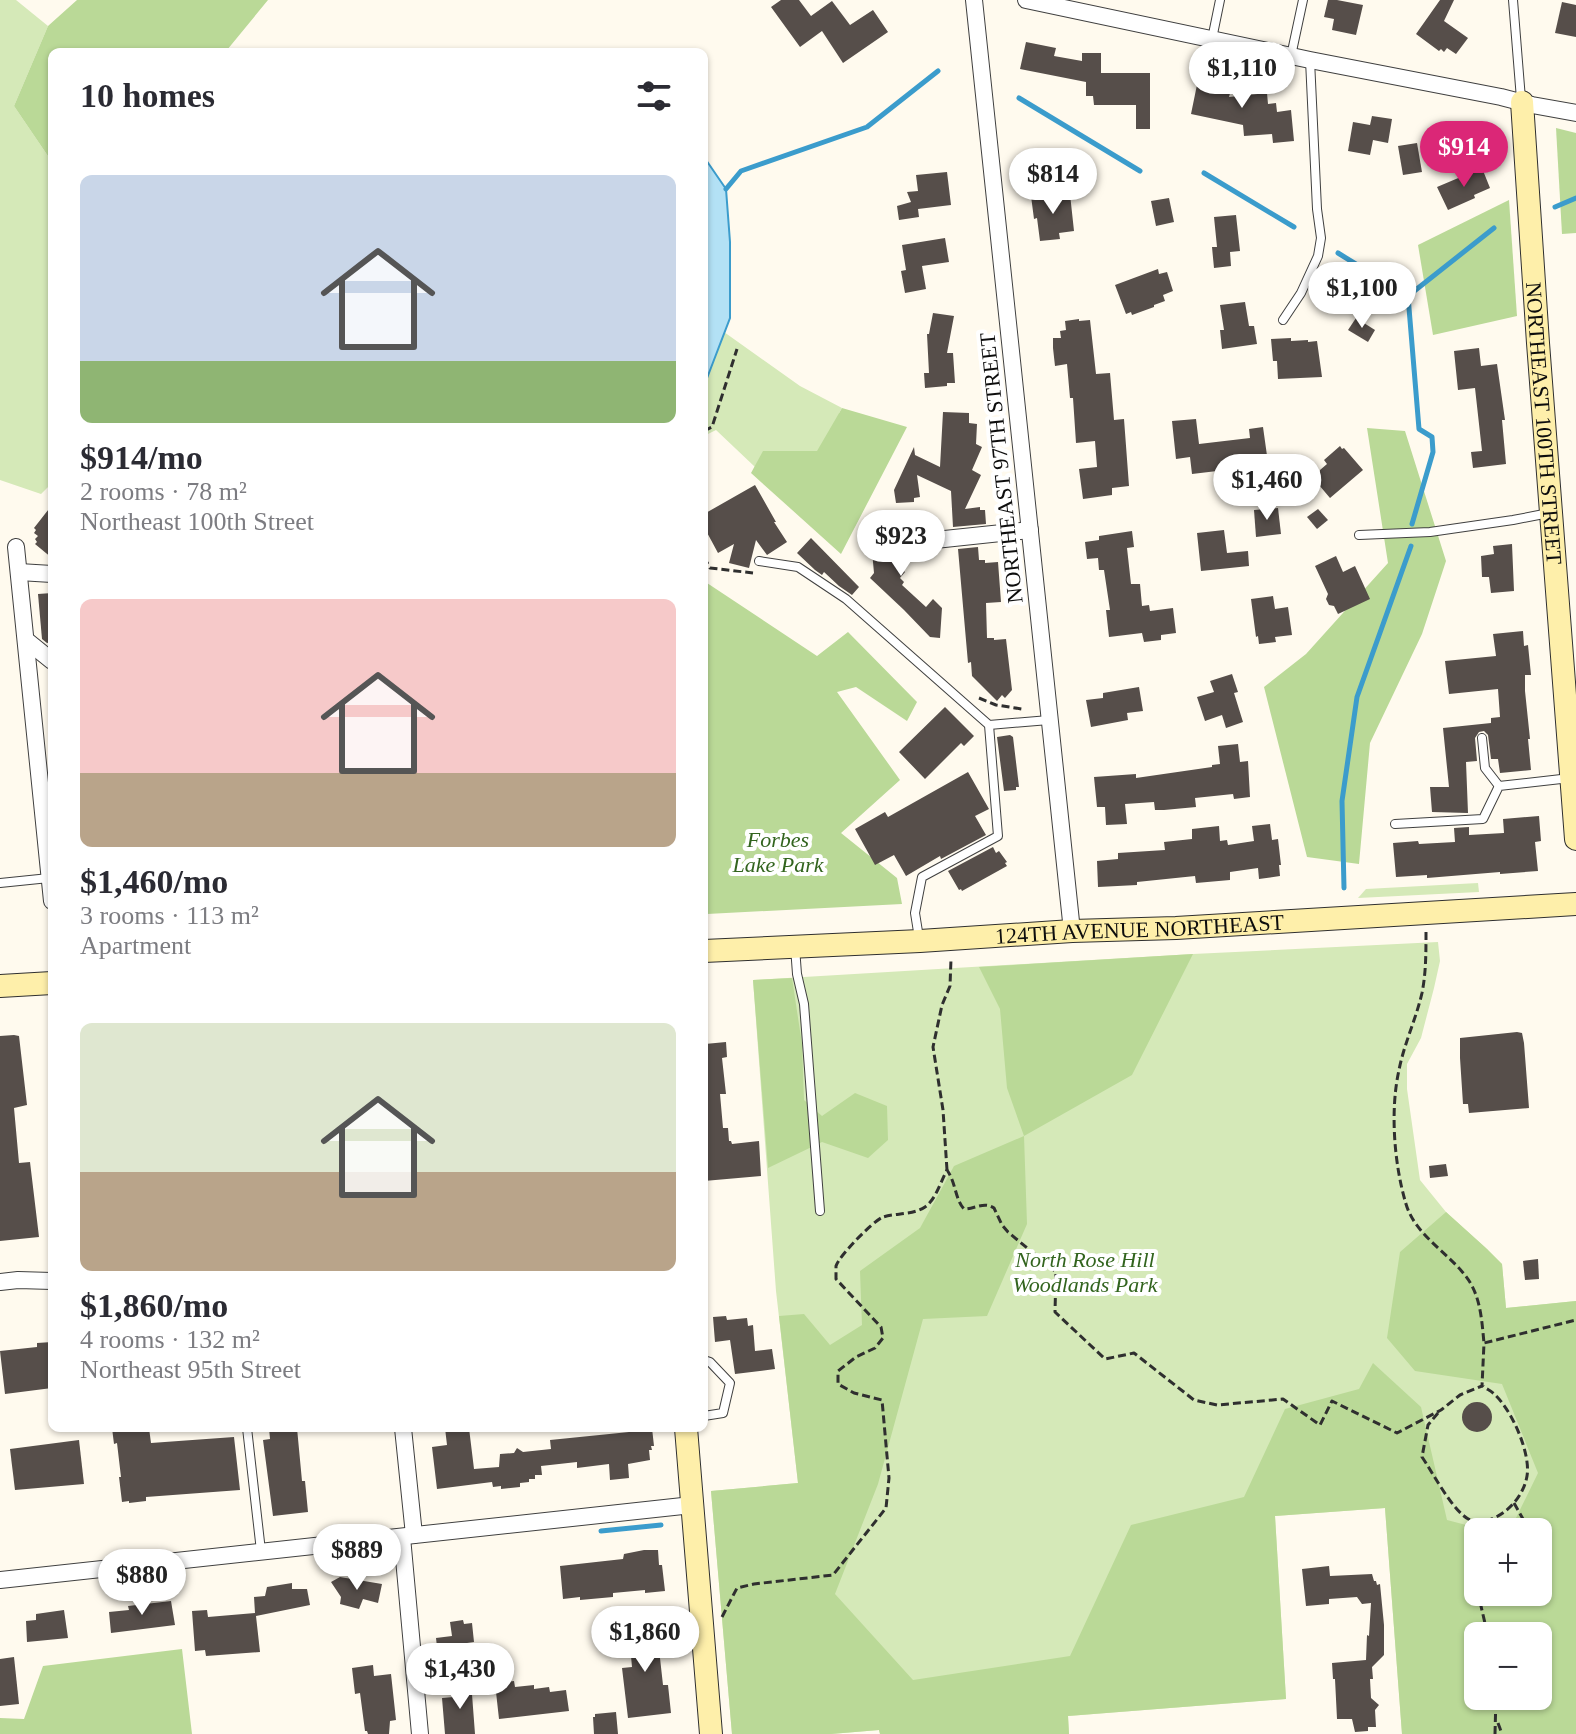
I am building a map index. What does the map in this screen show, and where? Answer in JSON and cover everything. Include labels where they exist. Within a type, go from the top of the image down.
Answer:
[{"type":"street","name":"NORTHEAST 97TH STREET","points":[[974,0],[1072,931]]},
{"type":"street","points":[[1026,0],[1054,3],[1212,40],[1576,113]]},
{"type":"street","name":"NORTHEAST 100TH STREET","points":[[1522,102],[1576,839]]},
{"type":"street","points":[[935,540],[1030,530]]},
{"type":"street","points":[[16,547],[48,857]]},
{"type":"street","points":[[19,572],[48,574]]},
{"type":"street","points":[[26,640],[48,658]]},
{"type":"street","name":"124TH AVENUE NORTHEAST","points":[[708,951],[1176,928],[1576,904]]},
{"type":"street","points":[[0,986],[48,983]]},
{"type":"street","points":[[0,1282],[48,1281]]},
{"type":"street","points":[[403,1432],[420,1734]]},
{"type":"street","points":[[686,1432],[711,1734]]},
{"type":"street","points":[[0,1580],[692,1505]]},
{"type":"lane","points":[[1212,40],[1220,0]]},
{"type":"lane","points":[[1291,56],[1303,0]]},
{"type":"lane","points":[[1513,0],[1522,102]]},
{"type":"lane","points":[[1283,320],[1318,256],[1321,238],[1310,60]]},
{"type":"lane","points":[[1359,535],[1430,532],[1551,512]]},
{"type":"lane","points":[[759,561],[798,567],[846,599],[989,725],[998,836],[922,877],[915,913],[920,941]]},
{"type":"lane","points":[[989,725],[1050,720]]},
{"type":"lane","points":[[1482,738],[1485,768],[1499,786]]},
{"type":"lane","points":[[1499,786],[1571,778]]},
{"type":"lane","points":[[1395,824],[1483,819],[1499,786]]},
{"type":"lane","points":[[0,883],[48,877]]},
{"type":"lane","points":[[795,946],[804,1004],[820,1211]]},
{"type":"lane","points":[[708,1361],[730,1383],[723,1413],[708,1415]]},
{"type":"lane","points":[[247,1432],[261,1551]]},
{"type":"path","points":[[708,429],[712,427],[737,349]]},
{"type":"path","points":[[708,564],[710,568],[760,573],[759,561]]},
{"type":"path","points":[[1425,912],[1427,963],[1422,995],[1399,1066],[1395,1089],[1394,1126],[1398,1166],[1410,1215],[1470,1282],[1479,1301],[1484,1343],[1482,1386]]},
{"type":"path","points":[[951,939],[950,986],[942,1005],[933,1047],[943,1110],[947,1170],[955,1184],[959,1204],[964,1209],[984,1204],[994,1208],[1008,1232],[1056,1272],[1055,1312],[1105,1359],[1134,1353],[1194,1400],[1217,1405],[1283,1399],[1320,1425],[1332,1401],[1397,1433],[1441,1410],[1460,1395],[1482,1386]]},
{"type":"path","points":[[719,1625],[737,1588],[833,1575],[886,1508],[889,1478],[882,1400],[854,1393],[838,1384],[838,1371],[875,1348],[883,1338],[881,1327],[836,1279],[836,1267],[875,1221],[928,1206],[947,1170]]},
{"type":"path","points":[[1484,1343],[1576,1320]]},
{"type":"path","points":[[1482,1386],[1494,1393],[1514,1420],[1528,1473],[1514,1503],[1493,1518]]},
{"type":"path","points":[[1441,1410],[1428,1425],[1422,1457],[1445,1493],[1468,1518]]},
{"type":"path","points":[[1514,1503],[1522,1518]]},
{"type":"path","points":[[1495,1734],[1496,1710]]},
{"type":"path","points":[[1496,1719],[1502,1734]]},
{"type":"green space","points":[[0,0],[16,0],[48,26],[14,106],[48,156],[48,487],[41,494],[0,480]]},
{"type":"green space","points":[[77,0],[268,0],[229,48],[48,48],[48,156],[14,106],[48,26]]},
{"type":"green space","points":[[1556,128],[1576,133],[1576,233],[1562,234]]},
{"type":"green space","points":[[1509,200],[1517,316],[1433,335],[1418,245]]},
{"type":"green space","points":[[717,327],[800,386],[842,408],[839,413],[837,545],[716,430],[708,434],[708,368]]},
{"type":"green space","points":[[842,408],[907,427],[841,554],[751,473],[763,451],[817,451]]},
{"type":"green space","points":[[1367,428],[1405,431],[1446,561],[1422,634],[1370,743],[1359,864],[1307,857],[1264,687],[1306,654],[1388,563]]},
{"type":"green space","name":"Forbes Lake Park","points":[[708,584],[817,656],[848,632],[917,702],[907,721],[856,687],[837,692],[900,780],[841,833],[897,878],[902,904],[708,914]]},
{"type":"green space","points":[[1478,883],[1479,892],[1358,898],[1366,889]]},
{"type":"green space","name":"North Rose Hill Woodlands Park","points":[[1438,942],[1440,961],[1434,988],[1421,1038],[1407,1064],[1407,1089],[1420,1180],[1446,1212],[1502,1264],[1506,1308],[1576,1301],[1576,1734],[1402,1734],[1385,1508],[1275,1516],[1286,1699],[1068,1716],[1069,1734],[880,1734],[879,1730],[831,1734],[732,1734],[711,1491],[798,1483],[776,1291],[753,980]]},
{"type":"green space","points":[[1193,954],[1132,1075],[1024,1136],[1007,1088],[1000,1009],[979,967]]},
{"type":"green space","points":[[792,978],[802,1044],[804,1100],[822,1116],[855,1093],[887,1106],[888,1140],[868,1158],[822,1142],[768,1168],[753,980]]},
{"type":"green space","points":[[1024,1136],[1027,1224],[987,1316],[923,1319],[878,1484],[835,1594],[913,1680],[1070,1656],[1131,1525],[1244,1497],[1285,1409],[1359,1389],[1373,1363],[1421,1407],[1447,1520],[1464,1524],[1464,1606],[1552,1606],[1552,1518],[1516,1518],[1538,1473],[1502,1384],[1415,1371],[1387,1338],[1400,1252],[1446,1212],[1502,1264],[1506,1308],[1576,1301],[1576,1734],[1402,1734],[1385,1508],[1275,1516],[1286,1699],[1068,1716],[1069,1734],[880,1734],[879,1730],[831,1734],[732,1734],[711,1491],[798,1483],[779,1316],[804,1314],[830,1345],[862,1325],[860,1271],[920,1228],[954,1166]]},
{"type":"green space","points":[[182,1649],[192,1734],[0,1734],[0,1718],[24,1719],[43,1666]]},
{"type":"water","points":[[708,163],[726,189],[730,318],[708,376]]},
{"type":"building","points":[[781,0],[799,0],[811,16],[832,1],[850,25],[873,10],[888,32],[843,63],[822,31],[800,47],[771,7]]},
{"type":"building","points":[[1328,0],[1363,5],[1356,35],[1332,30],[1334,19],[1324,17]]},
{"type":"building","points":[[1440,0],[1454,0],[1444,21],[1468,38],[1456,54],[1447,48],[1444,52],[1439,51],[1416,34]]},
{"type":"building","points":[[1562,2],[1576,5],[1576,37],[1555,33]]},
{"type":"building","points":[[1026,42],[1056,48],[1054,56],[1082,61],[1082,53],[1101,53],[1101,73],[1150,73],[1150,129],[1136,129],[1136,105],[1094,105],[1093,96],[1086,96],[1086,82],[1020,69]]},
{"type":"building","points":[[1199,75],[1233,82],[1229,97],[1267,93],[1268,104],[1276,103],[1277,112],[1291,110],[1294,141],[1273,143],[1272,134],[1244,136],[1243,125],[1191,114]]},
{"type":"building","points":[[1372,116],[1392,119],[1388,143],[1373,140],[1370,155],[1348,151],[1353,122],[1370,125]]},
{"type":"building","points":[[1417,143],[1422,172],[1403,175],[1398,146]]},
{"type":"building","points":[[1482,168],[1490,188],[1448,210],[1437,187]]},
{"type":"building","points":[[947,172],[951,205],[918,209],[919,217],[899,220],[897,206],[911,202],[907,192],[918,191],[916,175]]},
{"type":"building","points":[[1048,194],[1049,197],[1070,194],[1074,231],[1059,233],[1060,239],[1040,241],[1031,196]]},
{"type":"building","points":[[1169,198],[1174,222],[1156,226],[1151,201]]},
{"type":"building","points":[[1236,215],[1240,251],[1230,252],[1231,266],[1214,268],[1212,247],[1217,247],[1214,217]]},
{"type":"building","points":[[945,238],[949,262],[922,266],[926,289],[905,293],[901,271],[906,270],[902,245]]},
{"type":"building","points":[[1158,269],[1159,274],[1167,272],[1173,291],[1163,295],[1165,301],[1154,307],[1132,315],[1131,312],[1126,314],[1115,285]]},
{"type":"building","points":[[1245,302],[1249,326],[1254,326],[1257,344],[1222,349],[1220,330],[1224,330],[1220,305]]},
{"type":"building","points":[[933,313],[954,316],[947,353],[953,353],[955,383],[925,388],[924,373],[929,373],[927,334]]},
{"type":"building","points":[[1356,318],[1375,330],[1368,342],[1348,330]]},
{"type":"building","points":[[1090,320],[1096,374],[1110,373],[1114,420],[1124,419],[1129,486],[1112,488],[1112,495],[1083,499],[1079,469],[1097,467],[1095,441],[1076,443],[1067,364],[1055,366],[1053,348],[1053,338],[1061,338],[1060,331],[1066,330],[1065,321]]},
{"type":"building","points":[[1291,338],[1291,341],[1317,341],[1322,377],[1278,379],[1271,339]]},
{"type":"building","points":[[1479,348],[1481,366],[1497,364],[1505,420],[1502,420],[1506,464],[1473,468],[1471,452],[1482,451],[1475,388],[1458,390],[1454,351]]},
{"type":"building","points":[[943,412],[969,413],[969,423],[977,424],[976,444],[982,447],[972,470],[981,475],[965,509],[980,507],[980,510],[985,510],[986,524],[953,527],[951,491],[917,475],[920,497],[914,498],[914,502],[896,503],[894,490],[914,447],[915,455],[940,467]]},
{"type":"building","points":[[1196,419],[1199,444],[1250,438],[1249,429],[1263,427],[1270,477],[1250,479],[1249,473],[1240,474],[1239,470],[1234,469],[1192,474],[1190,457],[1176,459],[1172,421]]},
{"type":"building","points":[[1340,446],[1363,470],[1330,498],[1319,485],[1320,470],[1327,464],[1324,460]]},
{"type":"building","points":[[755,485],[787,542],[767,555],[756,540],[749,568],[729,563],[734,544],[718,553],[708,534],[708,512]]},
{"type":"building","points":[[1278,508],[1281,534],[1256,537],[1254,510]]},
{"type":"building","points":[[1318,509],[1328,520],[1317,529],[1307,517]]},
{"type":"building","points":[[48,510],[48,555],[35,544],[38,536],[34,528]]},
{"type":"building","points":[[897,524],[898,536],[911,534],[913,551],[886,554],[905,572],[900,578],[904,582],[902,585],[926,607],[933,599],[942,608],[940,638],[930,637],[870,578],[874,573],[870,529]]},
{"type":"building","points":[[1224,530],[1227,553],[1248,551],[1249,566],[1201,571],[1197,533]]},
{"type":"building","points":[[1132,531],[1134,547],[1127,548],[1131,584],[1140,584],[1142,606],[1149,605],[1150,611],[1173,608],[1176,633],[1161,635],[1161,640],[1144,642],[1142,633],[1109,637],[1106,610],[1110,610],[1104,570],[1099,570],[1098,558],[1087,559],[1085,542],[1099,540],[1099,536]]},
{"type":"building","points":[[811,538],[859,587],[852,595],[824,572],[822,575],[815,570],[797,553]]},
{"type":"building","points":[[1512,544],[1514,591],[1491,593],[1489,577],[1482,577],[1481,556],[1494,554],[1493,546]]},
{"type":"building","points":[[978,547],[979,560],[998,562],[1001,602],[986,603],[987,638],[1006,639],[1012,690],[997,701],[972,676],[971,662],[968,663],[958,549]]},
{"type":"building","points":[[1336,556],[1343,572],[1355,566],[1370,599],[1338,614],[1326,599],[1328,594],[1315,566]]},
{"type":"building","points":[[48,593],[47,643],[42,639],[38,594]]},
{"type":"building","points":[[1273,596],[1275,609],[1288,607],[1292,635],[1275,637],[1276,642],[1259,644],[1251,599]]},
{"type":"building","points":[[1523,631],[1524,646],[1528,645],[1531,675],[1525,675],[1525,691],[1531,770],[1500,773],[1498,759],[1491,759],[1488,735],[1484,731],[1479,732],[1475,738],[1477,761],[1466,762],[1468,813],[1432,812],[1430,787],[1449,787],[1443,728],[1491,723],[1491,718],[1500,717],[1498,689],[1449,694],[1445,661],[1496,656],[1493,634]]},
{"type":"building","points":[[1232,674],[1243,722],[1226,728],[1222,715],[1205,721],[1197,697],[1214,692],[1210,681]]},
{"type":"building","points":[[1139,687],[1143,711],[1127,713],[1128,720],[1091,727],[1086,700],[1103,698],[1103,693]]},
{"type":"building","points":[[945,707],[974,736],[964,746],[961,743],[925,779],[899,752]]},
{"type":"building","points":[[997,737],[1013,737],[1019,787],[1004,791]]},
{"type":"building","points":[[1238,744],[1240,762],[1248,761],[1250,797],[1234,799],[1233,794],[1195,798],[1196,807],[1164,810],[1155,810],[1154,802],[1125,804],[1127,824],[1106,825],[1105,807],[1097,807],[1094,777],[1136,774],[1136,778],[1212,767],[1220,764],[1218,746]]},
{"type":"building","points":[[968,772],[989,809],[975,816],[986,835],[906,876],[894,855],[875,865],[855,829],[885,812],[888,817]]},
{"type":"building","points":[[1539,816],[1541,841],[1535,842],[1538,871],[1396,877],[1393,843],[1455,842],[1454,828],[1469,827],[1469,835],[1504,833],[1503,819]]},
{"type":"building","points":[[1270,824],[1272,840],[1278,839],[1280,876],[1259,879],[1258,868],[1230,872],[1230,880],[1196,883],[1195,876],[1137,882],[1137,885],[1098,887],[1097,861],[1118,859],[1118,853],[1165,850],[1164,842],[1192,839],[1192,829],[1219,826],[1220,841],[1227,840],[1228,845],[1254,841],[1252,826]]},
{"type":"building","points":[[993,847],[996,853],[999,851],[1007,866],[959,890],[948,871]]},
{"type":"building","points":[[1522,1033],[1524,1043],[1529,1108],[1469,1113],[1468,1104],[1463,1104],[1460,1038]]},
{"type":"building","points":[[0,1036],[19,1036],[27,1105],[14,1108],[19,1163],[30,1162],[39,1237],[0,1241]]},
{"type":"building","points":[[726,1042],[727,1057],[722,1058],[726,1094],[720,1094],[723,1128],[728,1128],[732,1144],[759,1141],[761,1176],[708,1181],[708,1044]]},
{"type":"building","points":[[1446,1164],[1448,1176],[1430,1178],[1429,1166]]},
{"type":"building","points":[[1538,1259],[1539,1279],[1525,1280],[1523,1261]]},
{"type":"building","points":[[726,1316],[727,1320],[747,1318],[748,1326],[753,1325],[755,1351],[772,1349],[775,1369],[735,1374],[730,1340],[715,1342],[713,1317]]},
{"type":"building","points":[[48,1342],[48,1389],[5,1394],[0,1351],[37,1347],[37,1343]]},
{"type":"building","points":[[1477,1402],[1488,1406],[1492,1417],[1488,1428],[1477,1432],[1466,1428],[1462,1417],[1466,1406]]},
{"type":"building","points":[[112,1432],[150,1432],[151,1443],[234,1437],[240,1490],[146,1497],[146,1501],[122,1502],[117,1443],[114,1444]]},
{"type":"building","points":[[269,1432],[297,1432],[308,1512],[273,1516],[263,1440],[270,1439]]},
{"type":"building","points":[[445,1432],[469,1432],[474,1469],[499,1467],[500,1454],[514,1453],[517,1448],[523,1452],[551,1449],[550,1440],[652,1432],[654,1446],[649,1450],[650,1460],[628,1464],[629,1478],[610,1480],[609,1464],[577,1468],[577,1462],[541,1466],[542,1475],[520,1483],[520,1487],[501,1489],[501,1486],[493,1487],[492,1482],[437,1489],[432,1447],[447,1445]]},
{"type":"building","points":[[79,1440],[84,1484],[15,1490],[10,1449]]},
{"type":"building","points":[[658,1550],[665,1591],[645,1593],[645,1590],[613,1593],[613,1597],[563,1599],[560,1566],[623,1559],[624,1554]]},
{"type":"building","points":[[1329,1566],[1330,1576],[1372,1574],[1377,1585],[1380,1584],[1384,1655],[1372,1667],[1371,1698],[1379,1705],[1375,1710],[1376,1727],[1368,1727],[1368,1731],[1355,1732],[1352,1719],[1337,1719],[1332,1663],[1366,1660],[1371,1603],[1362,1604],[1357,1597],[1329,1599],[1329,1604],[1306,1606],[1302,1569]]},
{"type":"building","points":[[340,1577],[382,1584],[378,1603],[363,1599],[359,1609],[340,1604],[341,1597],[331,1582]]},
{"type":"building","points":[[292,1583],[292,1589],[307,1589],[310,1605],[256,1616],[260,1652],[206,1656],[205,1650],[195,1651],[192,1611],[207,1610],[208,1617],[255,1613],[254,1597],[265,1596],[267,1587]]},
{"type":"building","points":[[171,1601],[175,1625],[111,1633],[109,1612],[129,1610],[128,1606]]},
{"type":"building","points":[[64,1610],[68,1638],[27,1642],[26,1621],[36,1620],[36,1614]]},
{"type":"building","points":[[463,1620],[464,1624],[472,1623],[474,1642],[467,1643],[468,1652],[438,1656],[436,1638],[452,1636],[450,1622]]},
{"type":"building","points":[[653,1621],[654,1631],[657,1631],[663,1685],[668,1685],[671,1713],[628,1718],[622,1668],[632,1667],[628,1623]]},
{"type":"building","points":[[14,1657],[19,1704],[0,1706],[0,1659]]},
{"type":"building","points":[[373,1665],[374,1676],[391,1674],[396,1720],[390,1721],[389,1734],[368,1734],[365,1731],[360,1693],[355,1694],[352,1668]]},
{"type":"building","points":[[471,1681],[475,1734],[445,1734],[442,1698],[454,1697],[456,1682]]},
{"type":"building","points":[[514,1681],[515,1687],[534,1685],[534,1689],[549,1687],[550,1692],[566,1690],[569,1711],[499,1719],[495,1683]]},
{"type":"building","points":[[616,1712],[618,1734],[594,1734],[595,1714]]},
{"type":"waterway","points":[[726,189],[741,171],[867,127],[938,71]]},
{"type":"waterway","points":[[1019,98],[1140,171]]},
{"type":"waterway","points":[[1204,173],[1294,227]]},
{"type":"waterway","points":[[1555,207],[1576,198]]},
{"type":"waterway","points":[[1338,253],[1408,296],[1494,228]]},
{"type":"waterway","points":[[1408,296],[1419,429],[1432,437],[1433,452],[1412,524]]},
{"type":"waterway","points":[[1344,888],[1342,801],[1357,697],[1411,546]]},
{"type":"waterway","points":[[601,1531],[661,1525]]}]
